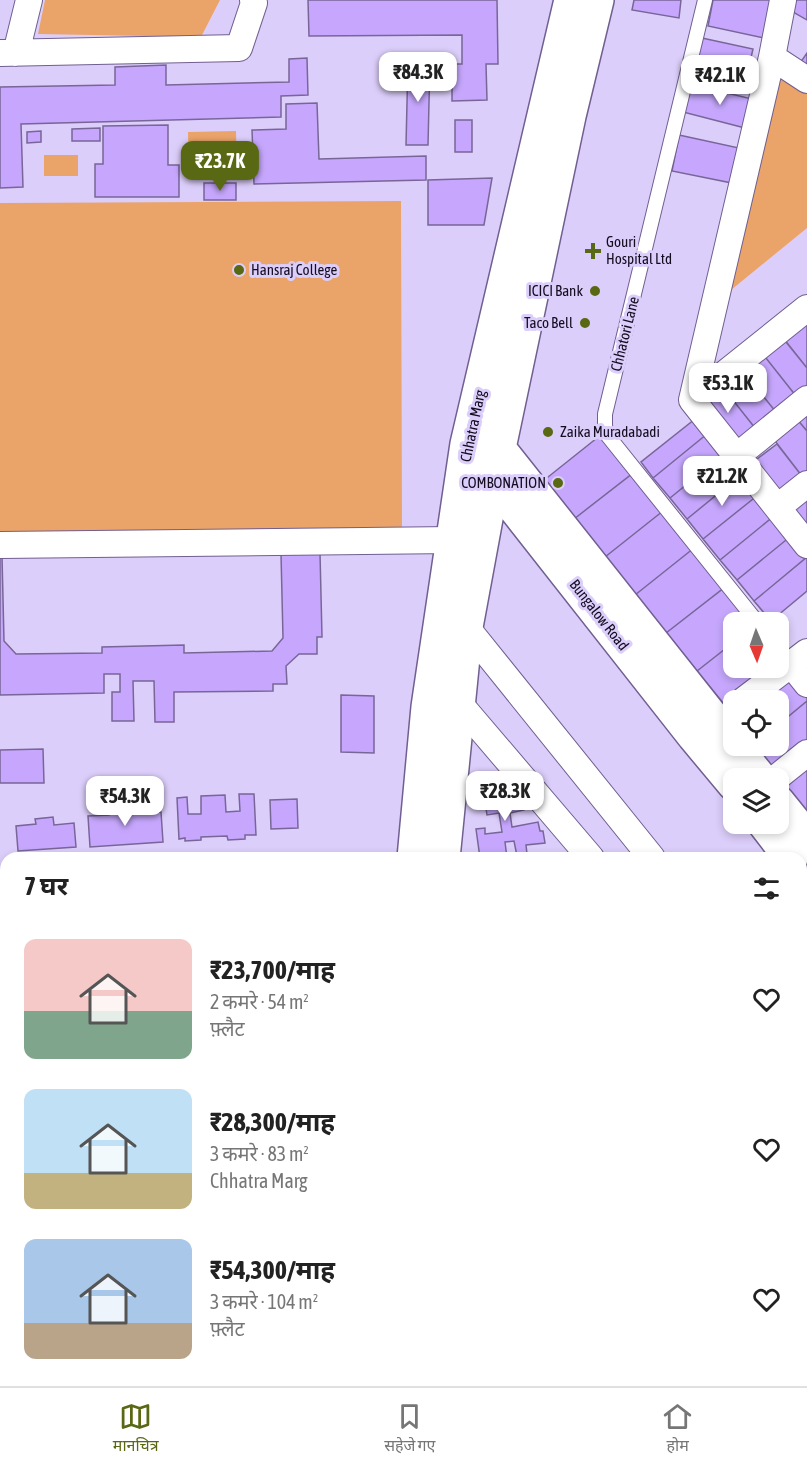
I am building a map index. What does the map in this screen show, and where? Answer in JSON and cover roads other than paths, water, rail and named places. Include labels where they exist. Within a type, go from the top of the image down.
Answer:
[{"type":"street","points":[[29,0],[8,53],[239,48],[253,0]]},
{"type":"street","name":"Chhatra Marg","points":[[415,852],[428,708],[470,432],[571,0]]},
{"type":"street","name":"Chhatra Marg","points":[[444,852],[466,627],[499,448],[569,117],[597,0]]},
{"type":"street","points":[[693,400],[783,0]]},
{"type":"street","points":[[772,57],[807,80]]},
{"type":"street","points":[[693,400],[807,308]]},
{"type":"street","points":[[737,456],[807,399]]},
{"type":"street","points":[[693,400],[807,545]]},
{"type":"street","points":[[470,432],[499,448],[723,724]]},
{"type":"street","name":"Bungalow Road","points":[[470,432],[493,480],[723,770]]},
{"type":"street","points":[[778,507],[807,484]]},
{"type":"street","points":[[0,545],[453,540]]},
{"type":"street","points":[[466,627],[647,852]]},
{"type":"street","points":[[755,690],[792,655],[807,684]]},
{"type":"street","points":[[458,702],[586,852]]},
{"type":"street","points":[[788,768],[807,753]]},
{"type":"street","points":[[789,816],[807,838]]},
{"type":"street","points":[[773,834],[786,852]]},
{"type":"lane","name":"Chhatori Lane","points":[[705,0],[605,414],[605,426],[608,436],[749,612]]},
{"type":"place","name":"Gouri Hospital Ltd","points":[[593,251]]},
{"type":"place","name":"Hansraj College","points":[[239,270]]},
{"type":"place","name":"ICICI Bank","points":[[595,291]]},
{"type":"place","name":"Taco Bell","points":[[585,323]]},
{"type":"place","name":"Zaika Muradabadi","points":[[548,432]]},
{"type":"place","name":"COMBONATION","points":[[558,483]]}]
